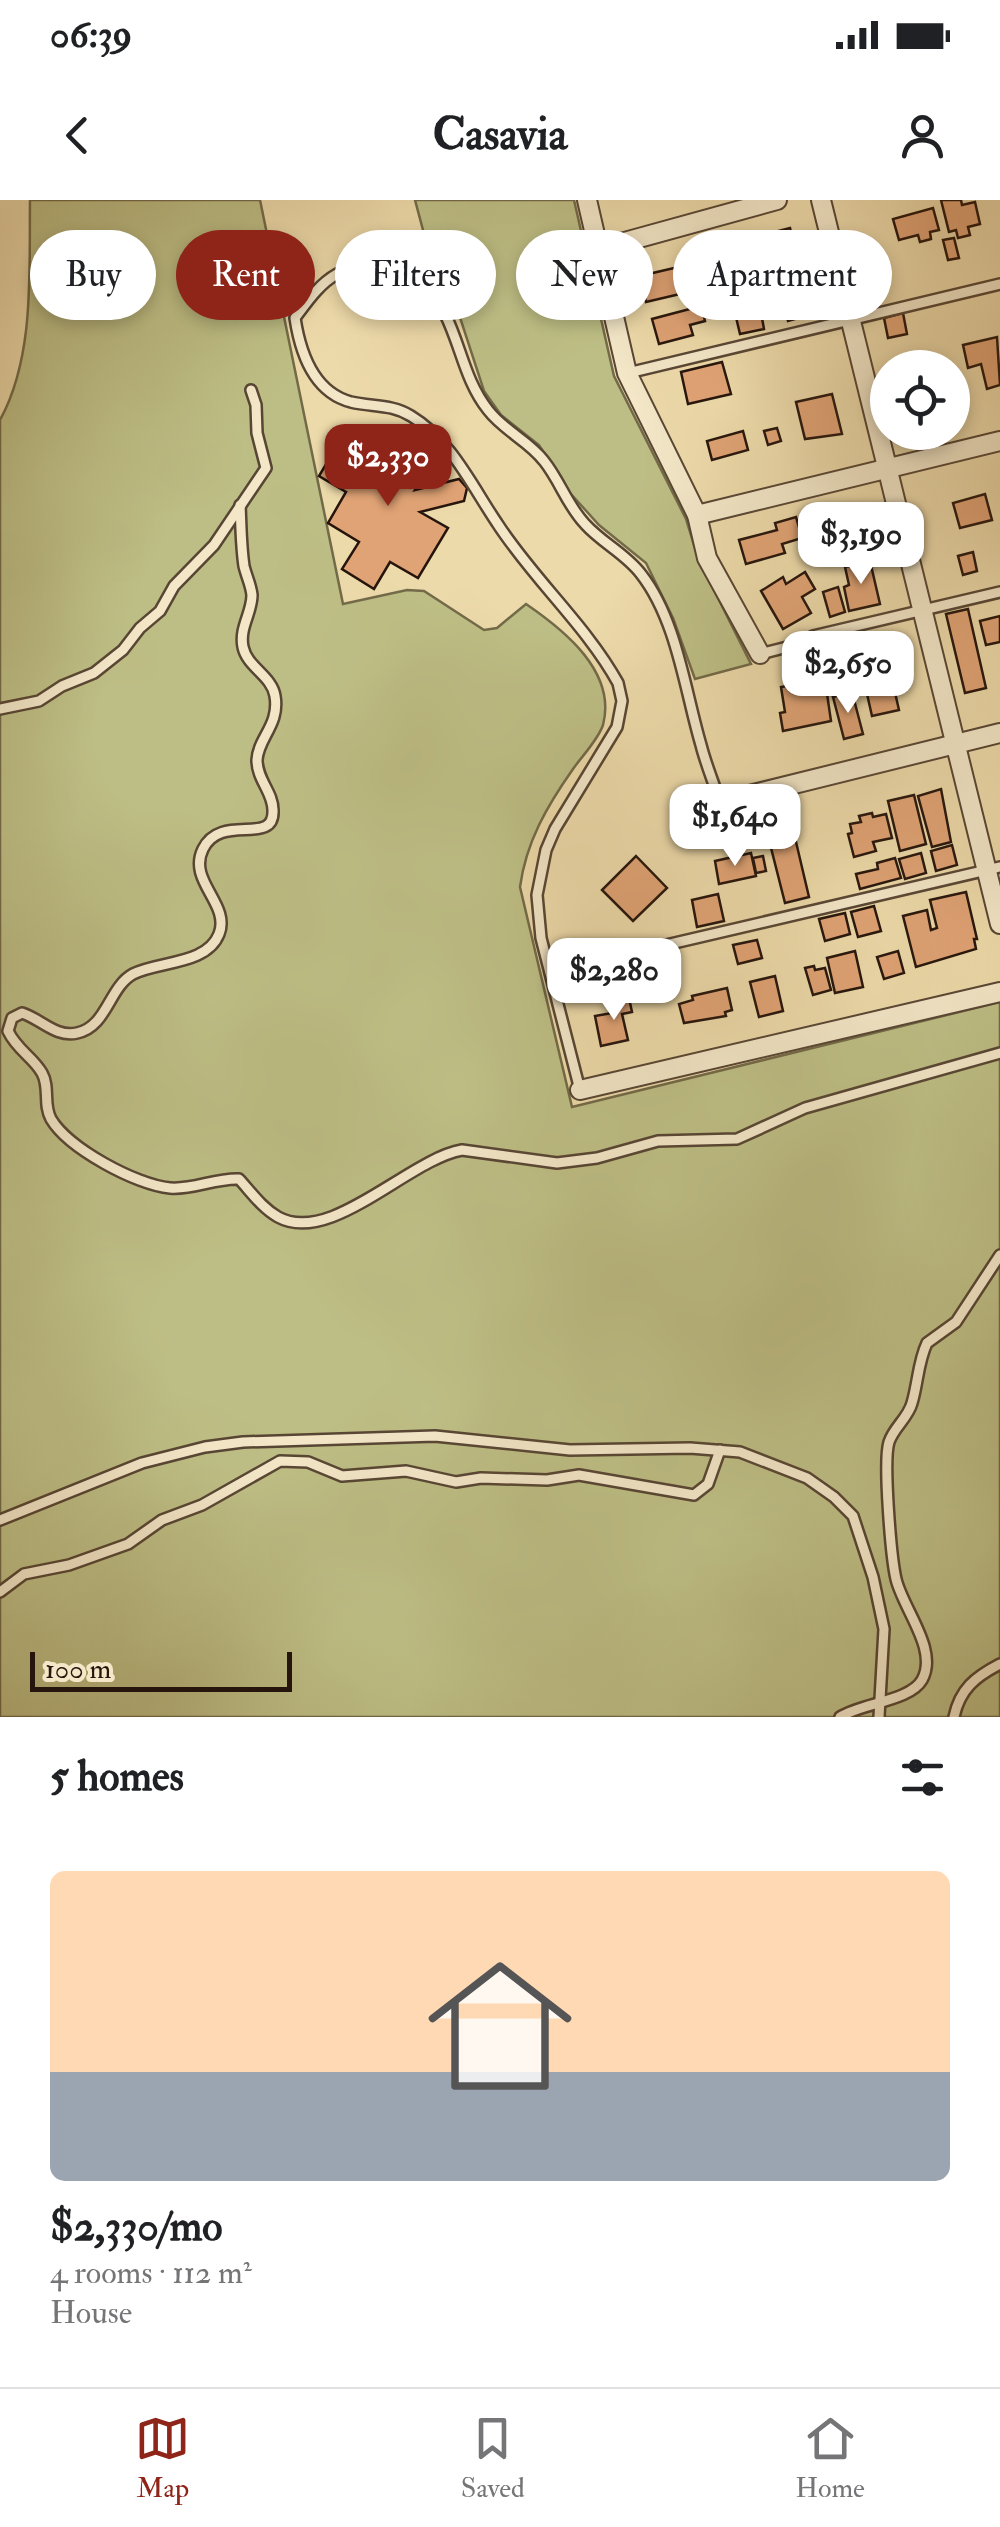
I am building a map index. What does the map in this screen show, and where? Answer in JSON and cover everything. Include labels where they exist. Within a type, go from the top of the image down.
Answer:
[{"type":"street","points":[[587,200],[594,230]]},
{"type":"street","points":[[653,234],[777,200]]},
{"type":"street","points":[[821,200],[828,230]]},
{"type":"street","points":[[615,320],[627,374],[697,515],[707,558],[760,654]]},
{"type":"street","points":[[851,320],[955,744],[993,869],[1000,924]]},
{"type":"street","points":[[697,515],[1000,441]]},
{"type":"street","points":[[693,809],[1000,733]]},
{"type":"street","points":[[580,1090],[1000,992]]},
{"type":"lane","points":[[580,1090],[538,918],[540,874],[555,829],[617,728],[622,701],[618,683],[497,524],[475,484],[424,425],[390,406],[349,402],[321,383],[300,352],[295,318],[334,276],[351,268],[374,266],[399,271],[422,284],[444,313],[470,382],[489,412],[508,433],[543,458],[565,499],[585,525],[642,575],[679,654],[702,750],[720,803]]},
{"type":"lane","points":[[892,310],[1000,284]]},
{"type":"lane","points":[[627,374],[851,320]]},
{"type":"lane","points":[[0,709],[40,701],[62,686],[94,673],[123,650],[160,610],[174,586],[214,545],[266,468],[250,390]]},
{"type":"lane","points":[[240,505],[244,566],[252,596],[242,634],[243,651],[274,691],[276,711],[258,752],[257,764],[260,782],[274,810],[271,821],[262,829],[224,830],[213,835],[200,854],[201,879],[220,915],[219,935],[212,946],[124,980],[85,1031],[72,1035],[60,1032],[22,1013],[12,1018],[8,1031],[12,1040],[43,1074],[47,1110],[71,1141],[132,1178],[156,1186],[175,1189],[225,1178],[239,1179],[274,1215],[302,1222],[320,1220],[350,1208],[424,1162],[450,1152],[462,1150],[557,1163],[597,1158],[658,1141],[737,1139],[805,1108],[1000,1053]]},
{"type":"lane","points":[[760,654],[802,643],[813,636],[1000,592]]},
{"type":"lane","points":[[550,972],[993,869]]},
{"type":"lane","points":[[840,1717],[912,1692],[924,1678],[920,1638],[896,1578],[887,1479],[889,1441],[912,1404],[927,1343],[956,1322],[1000,1255]]},
{"type":"lane","points":[[0,1520],[142,1463],[243,1442],[436,1436],[570,1450],[740,1452],[808,1478],[853,1516],[884,1629],[878,1717]]},
{"type":"lane","points":[[0,1592],[24,1574],[69,1566],[128,1544],[162,1520],[202,1505],[280,1461],[308,1462],[342,1476],[406,1471],[456,1482],[481,1478],[547,1480],[578,1475],[682,1496],[702,1492],[720,1450]]},
{"type":"lane","points":[[954,1717],[958,1700],[970,1683],[1000,1664]]},
{"type":"green space","points":[[30,200],[260,200],[266,230],[176,230],[176,320],[285,320],[343,604],[407,590],[424,591],[484,630],[497,628],[526,604],[571,640],[595,670],[605,706],[603,725],[539,825],[520,887],[572,1107],[1000,1002],[1000,1717],[0,1717],[0,420],[25,341]]},
{"type":"green space","points":[[415,200],[574,200],[581,230],[516,230],[516,320],[601,320],[614,376],[686,519],[698,558],[751,664],[695,679],[673,618],[646,563],[599,525],[570,493],[539,445],[501,415],[484,391],[461,320],[496,320],[496,230],[423,230]]},
{"type":"building","points":[[941,200],[961,200],[962,205],[975,202],[980,224],[968,227],[970,235],[958,238],[956,230],[949,232]]},
{"type":"building","points":[[933,208],[939,230],[930,232],[931,239],[920,242],[918,235],[899,240],[893,219]]},
{"type":"building","points":[[954,238],[959,258],[948,260],[943,240]]},
{"type":"building","points":[[673,268],[673,296],[653,300],[653,273]]},
{"type":"building","points":[[673,313],[673,320],[705,321],[690,325],[693,335],[659,344],[653,319]]},
{"type":"building","points":[[903,313],[907,334],[888,338],[884,320],[892,320],[892,316]]},
{"type":"building","points":[[737,320],[762,320],[764,329],[740,334]]},
{"type":"building","points":[[997,337],[1000,385],[987,389],[981,364],[970,367],[970,350],[964,350],[963,345]]},
{"type":"building","points":[[722,362],[731,394],[688,404],[681,372]]},
{"type":"building","points":[[832,394],[842,434],[805,439],[796,402]]},
{"type":"building","points":[[777,428],[781,441],[768,445],[764,431]]},
{"type":"building","points":[[743,431],[748,450],[712,460],[707,441]]},
{"type":"building","points":[[382,433],[432,463],[415,490],[459,479],[467,488],[464,501],[420,512],[448,528],[418,578],[390,562],[374,589],[342,569],[359,542],[328,523],[346,492],[319,476],[338,444],[366,461]]},
{"type":"building","points":[[985,494],[992,520],[960,528],[953,503]]},
{"type":"building","points":[[821,510],[823,519],[859,510],[860,515],[872,512],[876,527],[828,538],[826,532],[807,537],[802,514]]},
{"type":"building","points":[[796,517],[802,538],[782,544],[785,553],[746,564],[739,540],[777,530],[775,523]]},
{"type":"building","points":[[973,552],[977,571],[963,575],[958,556]]},
{"type":"building","points":[[870,561],[880,604],[849,611],[845,567]]},
{"type":"building","points":[[805,572],[815,589],[802,597],[811,613],[783,629],[761,591],[783,577],[786,584]]},
{"type":"building","points":[[838,587],[845,612],[830,617],[823,592]]},
{"type":"building","points":[[968,609],[986,688],[965,693],[946,614]]},
{"type":"building","points":[[1000,616],[1000,642],[986,645],[980,621]]},
{"type":"building","points":[[890,637],[893,665],[849,675],[843,648]]},
{"type":"building","points":[[817,647],[822,671],[795,677],[790,653]]},
{"type":"building","points":[[891,675],[899,710],[872,716],[867,694],[876,692],[873,679]]},
{"type":"building","points":[[825,680],[831,721],[783,731],[781,687]]},
{"type":"building","points":[[852,692],[863,734],[844,739],[833,697]]},
{"type":"building","points":[[941,789],[951,842],[932,847],[918,796]]},
{"type":"building","points":[[914,795],[926,844],[900,851],[888,801]]},
{"type":"building","points":[[872,813],[873,817],[886,814],[892,838],[873,842],[876,851],[854,857],[848,834],[852,833],[850,824],[861,822],[859,816]]},
{"type":"building","points":[[792,825],[809,897],[785,903],[767,832]]},
{"type":"building","points":[[952,845],[957,865],[936,871],[931,851]]},
{"type":"building","points":[[751,853],[756,876],[719,884],[715,861]]},
{"type":"building","points":[[921,853],[926,873],[905,879],[899,859]]},
{"type":"building","points":[[636,856],[667,888],[633,921],[602,890]]},
{"type":"building","points":[[763,856],[766,871],[756,873],[753,858]]},
{"type":"building","points":[[895,858],[901,878],[860,889],[856,874],[878,869],[877,863]]},
{"type":"building","points":[[966,892],[976,949],[916,967],[903,916],[927,910],[931,930],[937,928],[930,900]]},
{"type":"building","points":[[718,894],[724,921],[697,927],[692,900]]},
{"type":"building","points":[[874,906],[881,931],[858,937],[851,912]]},
{"type":"building","points":[[845,913],[850,934],[825,941],[819,919]]},
{"type":"building","points":[[757,940],[762,958],[738,964],[733,945]]},
{"type":"building","points":[[855,951],[863,987],[835,993],[827,958]]},
{"type":"building","points":[[898,951],[904,973],[884,979],[877,957]]},
{"type":"building","points":[[814,966],[815,970],[825,968],[831,990],[813,995],[805,968]]},
{"type":"building","points":[[775,976],[783,1011],[759,1017],[750,982]]},
{"type":"building","points":[[727,988],[732,1010],[725,1012],[726,1016],[684,1023],[679,1004],[693,1000],[692,996]]},
{"type":"building","points":[[629,998],[632,1012],[622,1014],[628,1040],[601,1046],[595,1016],[612,1013],[610,1002]]}]
